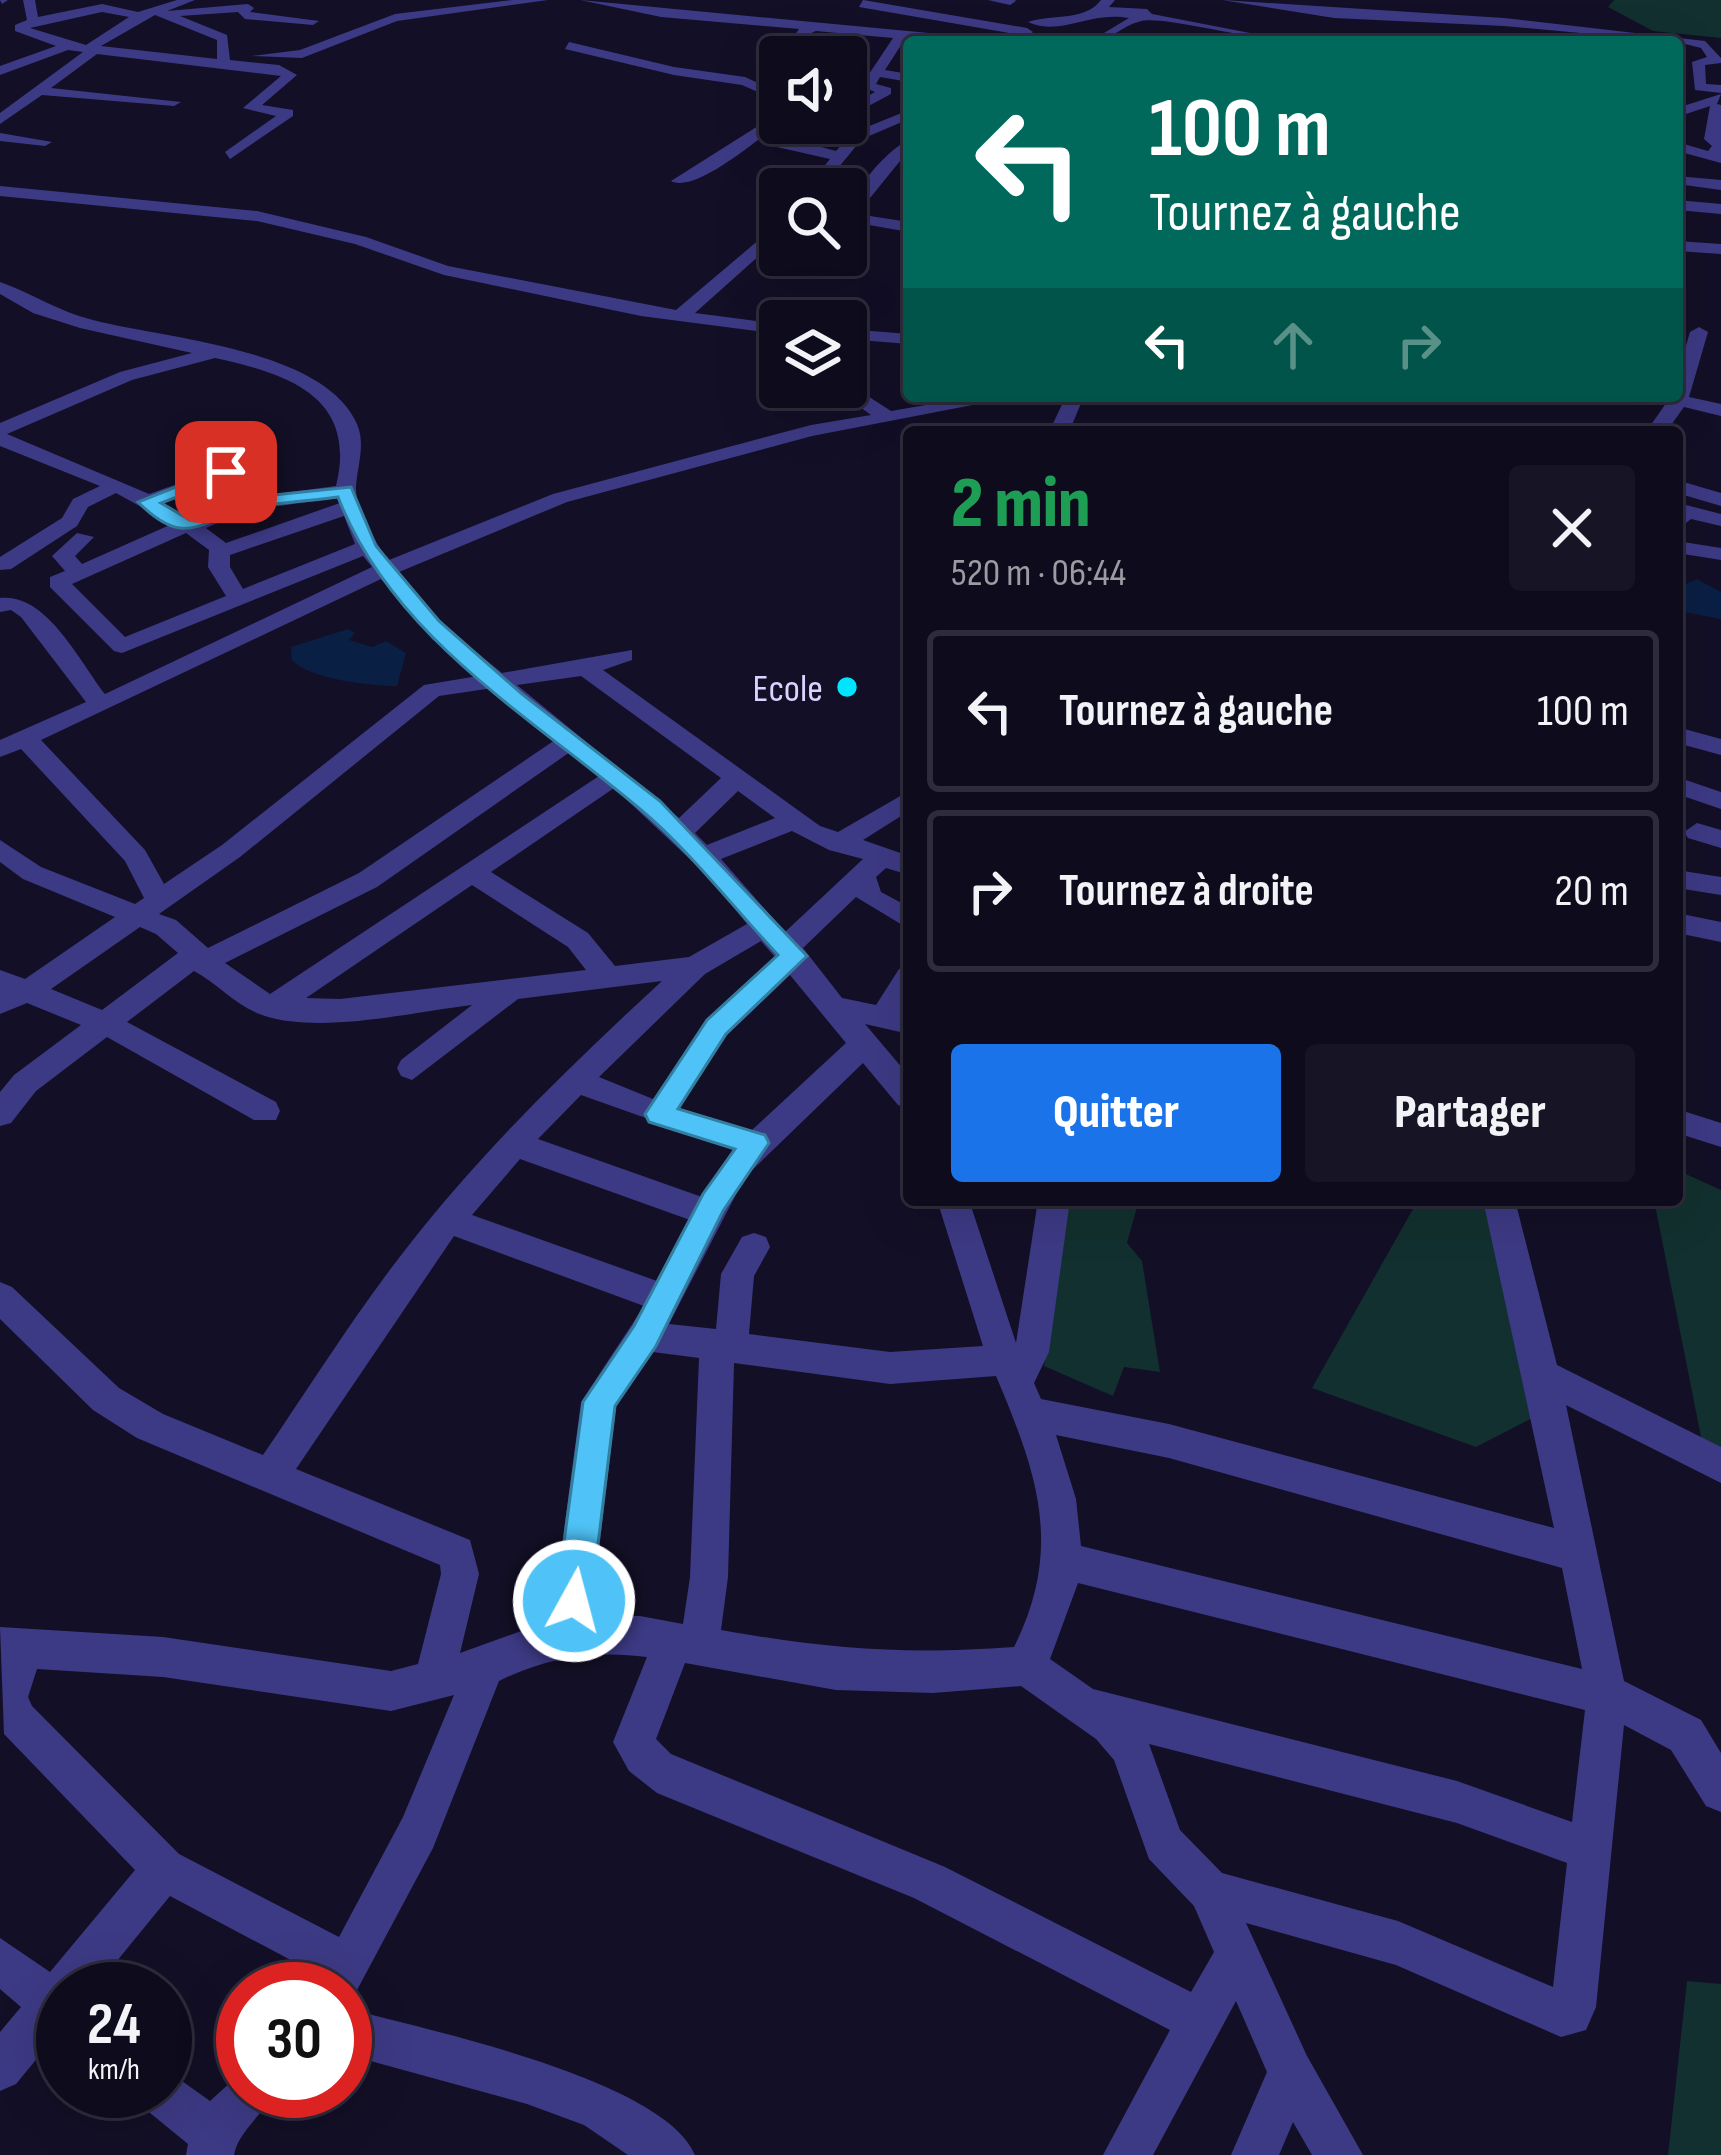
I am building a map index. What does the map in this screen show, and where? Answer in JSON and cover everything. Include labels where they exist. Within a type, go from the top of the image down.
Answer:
[{"type":"street","points":[[136,0],[224,38],[225,58]]},
{"type":"street","points":[[0,120],[92,49],[155,12],[189,0]]},
{"type":"street","points":[[276,63],[282,44],[312,33],[542,0]]},
{"type":"street","points":[[586,0],[689,16],[903,37]]},
{"type":"street","points":[[994,0],[1015,5],[1026,32]]},
{"type":"street","points":[[1228,0],[1349,16],[1504,22],[1628,36]]},
{"type":"street","points":[[875,34],[857,19],[865,13],[864,2],[948,12],[1026,32],[1106,4],[1142,16],[1256,36]]},
{"type":"street","points":[[1109,36],[1163,3]]},
{"type":"street","points":[[1484,4],[1511,9],[1498,36]]},
{"type":"street","points":[[689,16],[728,6]]},
{"type":"street","points":[[0,14],[32,17],[102,8],[155,12],[246,9],[245,15],[312,33]]},
{"type":"street","points":[[948,12],[942,26],[956,31],[957,36]]},
{"type":"street","points":[[11,41],[32,17]]},
{"type":"street","points":[[32,17],[67,46]]},
{"type":"street","points":[[1438,19],[1449,28],[1445,36]]},
{"type":"street","points":[[797,36],[814,27]]},
{"type":"street","points":[[1122,28],[1161,36]]},
{"type":"street","points":[[867,103],[886,92],[868,87],[869,76],[900,37]]},
{"type":"street","points":[[1683,42],[1708,45],[1716,60],[1698,62],[1700,87]]},
{"type":"street","points":[[0,73],[67,46],[174,59],[276,63],[290,75],[250,109],[288,113],[230,154]]},
{"type":"street","points":[[569,46],[759,88]]},
{"type":"street","points":[[154,72],[174,59]]},
{"type":"street","points":[[0,73],[15,73],[42,89],[174,102]]},
{"type":"street","points":[[869,76],[903,76]]},
{"type":"street","points":[[129,100],[140,84]]},
{"type":"street","points":[[1683,86],[1700,87],[1720,98]]},
{"type":"street","points":[[1683,111],[1720,98]]},
{"type":"street","points":[[1683,148],[1716,158],[1720,145],[1711,139],[1720,98]]},
{"type":"street","points":[[829,168],[857,136],[903,117]]},
{"type":"street","points":[[867,122],[882,126]]},
{"type":"street","points":[[677,181],[710,166],[759,131]]},
{"type":"street","points":[[0,137],[45,142]]},
{"type":"street","points":[[801,144],[810,151]]},
{"type":"street","points":[[776,145],[839,156]]},
{"type":"street","points":[[871,150],[898,160]]},
{"type":"street","points":[[867,186],[898,160]]},
{"type":"street","points":[[867,178],[891,182]]},
{"type":"street","points":[[1683,181],[1721,185]]},
{"type":"street","points":[[0,190],[257,216],[360,240],[444,270],[680,317],[759,327]]},
{"type":"street","points":[[867,206],[903,210]]},
{"type":"street","points":[[1683,206],[1721,209]]},
{"type":"street","points":[[867,210],[903,224]]},
{"type":"street","points":[[1683,246],[1721,249]]},
{"type":"street","points":[[680,317],[759,251]]},
{"type":"street","points":[[0,287],[39,309],[86,324],[263,363],[329,397],[349,426],[349,498],[376,558],[432,626],[679,832],[839,1008],[886,1028],[903,1078]]},
{"type":"street","points":[[1683,331],[1721,335]]},
{"type":"street","points":[[1683,385],[1700,332]]},
{"type":"street","points":[[867,336],[903,339]]},
{"type":"street","points":[[0,434],[126,376],[219,350]]},
{"type":"street","points":[[1683,401],[1721,410]]},
{"type":"street","points":[[349,498],[244,504],[58,582],[117,645],[237,597],[560,499],[885,416],[972,402]]},
{"type":"street","points":[[867,403],[885,416]]},
{"type":"street","points":[[0,434],[34,453],[117,485],[189,526],[222,551]]},
{"type":"street","points":[[147,502],[231,471],[211,443]]},
{"type":"street","points":[[7,466],[34,453]]},
{"type":"street","points":[[77,571],[64,556],[80,502],[117,485]]},
{"type":"street","points":[[1683,488],[1721,500]]},
{"type":"street","points":[[222,551],[349,498]]},
{"type":"street","points":[[1683,515],[1686,511],[1721,520]]},
{"type":"street","points":[[75,531],[2,562],[8,604],[29,611],[100,705]]},
{"type":"street","points":[[75,531],[103,561]]},
{"type":"street","points":[[1683,548],[1721,554]]},
{"type":"street","points":[[222,551],[219,567],[237,597]]},
{"type":"street","points":[[376,558],[100,705],[10,738],[136,856],[148,906],[198,960],[246,996],[271,1006],[340,1010],[516,985],[695,967],[783,942]]},
{"type":"street","points":[[1683,567],[1721,572]]},
{"type":"street","points":[[0,1004],[14,985],[231,851],[432,690],[586,668],[624,655]]},
{"type":"street","points":[[586,668],[795,820],[871,867],[903,866]]},
{"type":"street","points":[[1683,736],[1721,746]]},
{"type":"street","points":[[0,1114],[25,1083],[198,960],[368,880],[570,741]]},
{"type":"street","points":[[271,1006],[614,777]]},
{"type":"street","points":[[679,832],[737,777]]},
{"type":"street","points":[[1683,787],[1721,801]]},
{"type":"street","points":[[838,844],[903,803]]},
{"type":"street","points":[[703,856],[795,820]]},
{"type":"street","points":[[0,848],[32,873],[148,906]]},
{"type":"street","points":[[871,867],[869,897],[903,916]]},
{"type":"street","points":[[659,1114],[717,1027],[783,942],[871,867]]},
{"type":"street","points":[[472,872],[578,940],[607,976]]},
{"type":"street","points":[[1683,880],[1721,886]]},
{"type":"street","points":[[1683,924],[1721,932]]},
{"type":"street","points":[[269,1478],[378,1313],[448,1220],[576,1080],[695,967]]},
{"type":"street","points":[[14,985],[107,1024],[265,1111]]},
{"type":"street","points":[[412,1068],[516,985]]},
{"type":"street","points":[[568,1636],[599,1402],[645,1336],[708,1213],[755,1143],[886,1028],[903,990]]},
{"type":"street","points":[[576,1080],[659,1114],[755,1143]]},
{"type":"street","points":[[1683,1123],[1721,1135]]},
{"type":"street","points":[[515,1144],[708,1213]]},
{"type":"street","points":[[955,1206],[991,1324],[1048,1462],[1062,1561],[1049,1618],[1026,1666]]},
{"type":"street","points":[[1018,1384],[1032,1352],[1053,1206]]},
{"type":"street","points":[[1209,1891],[1398,1943],[1570,2014],[1607,1694],[1542,1376],[1500,1206]]},
{"type":"street","points":[[448,1220],[666,1299]]},
{"type":"street","points":[[717,1348],[732,1337],[738,1274],[754,1247]]},
{"type":"street","points":[[0,1297],[106,1399],[172,1438],[457,1553],[460,1574],[433,1682]]},
{"type":"street","points":[[645,1336],[1018,1384],[1168,1441],[1580,1554]]},
{"type":"street","points":[[717,1348],[710,1577],[686,1644],[634,1742],[653,1769],[964,1896],[1202,2022]]},
{"type":"street","points":[[1542,1376],[1721,1466]]},
{"type":"street","points":[[1062,1561],[1607,1694],[1686,1735],[1721,1791]]},
{"type":"street","points":[[314,1962],[132,1843],[18,1720],[7,1699],[11,1649],[163,1657],[391,1691],[484,1667],[534,1643],[568,1636],[686,1644],[836,1670],[933,1672],[1026,1666],[1087,1708],[1130,1747],[1164,1844],[1209,1891],[1291,2072],[1339,2155]]},
{"type":"street","points":[[348,1962],[448,1771],[484,1667]]},
{"type":"street","points":[[1087,1708],[1457,1802],[1592,1851]]},
{"type":"street","points":[[92,1962],[164,1868]]},
{"type":"street","points":[[1127,2155],[1239,1950]]},
{"type":"street","points":[[0,1960],[36,1990]]},
{"type":"street","points":[[0,2068],[36,2029]]},
{"type":"street","points":[[372,2038],[527,2081],[598,2108],[671,2155]]},
{"type":"street","points":[[1255,2155],[1291,2072]]},
{"type":"street","points":[[186,2118],[211,2145],[231,2118]]},
{"type":"green space","points":[[1614,0],[1721,0],[1721,38],[1653,31],[1608,7]]},
{"type":"green space","points":[[1683,1173],[1721,1190],[1721,1458],[1703,1447],[1655,1206],[1683,1206]]},
{"type":"green space","points":[[1067,1206],[1137,1206],[1127,1243],[1142,1261],[1160,1372],[1124,1367],[1113,1396],[1044,1366]]},
{"type":"green space","points":[[1415,1206],[1493,1206],[1534,1417],[1476,1447],[1312,1388]]},
{"type":"green space","points":[[1687,1981],[1721,1984],[1721,2155],[1668,2155]]},
{"type":"water","points":[[1697,579],[1721,592],[1721,619],[1683,612],[1683,585]]},
{"type":"water","points":[[348,629],[355,633],[349,640],[372,647],[386,641],[406,653],[397,686],[325,677],[292,660],[291,647]]},
{"type":"place","name":"Ecole","points":[[847,687]]},
{"type":"route","points":[[226,472],[147,502],[179,524],[192,526],[244,504],[345,491],[364,529],[367,547],[432,626],[514,699],[652,806],[794,956],[717,1027],[659,1114],[755,1143],[713,1202],[645,1336],[599,1402],[574,1601]]}]
